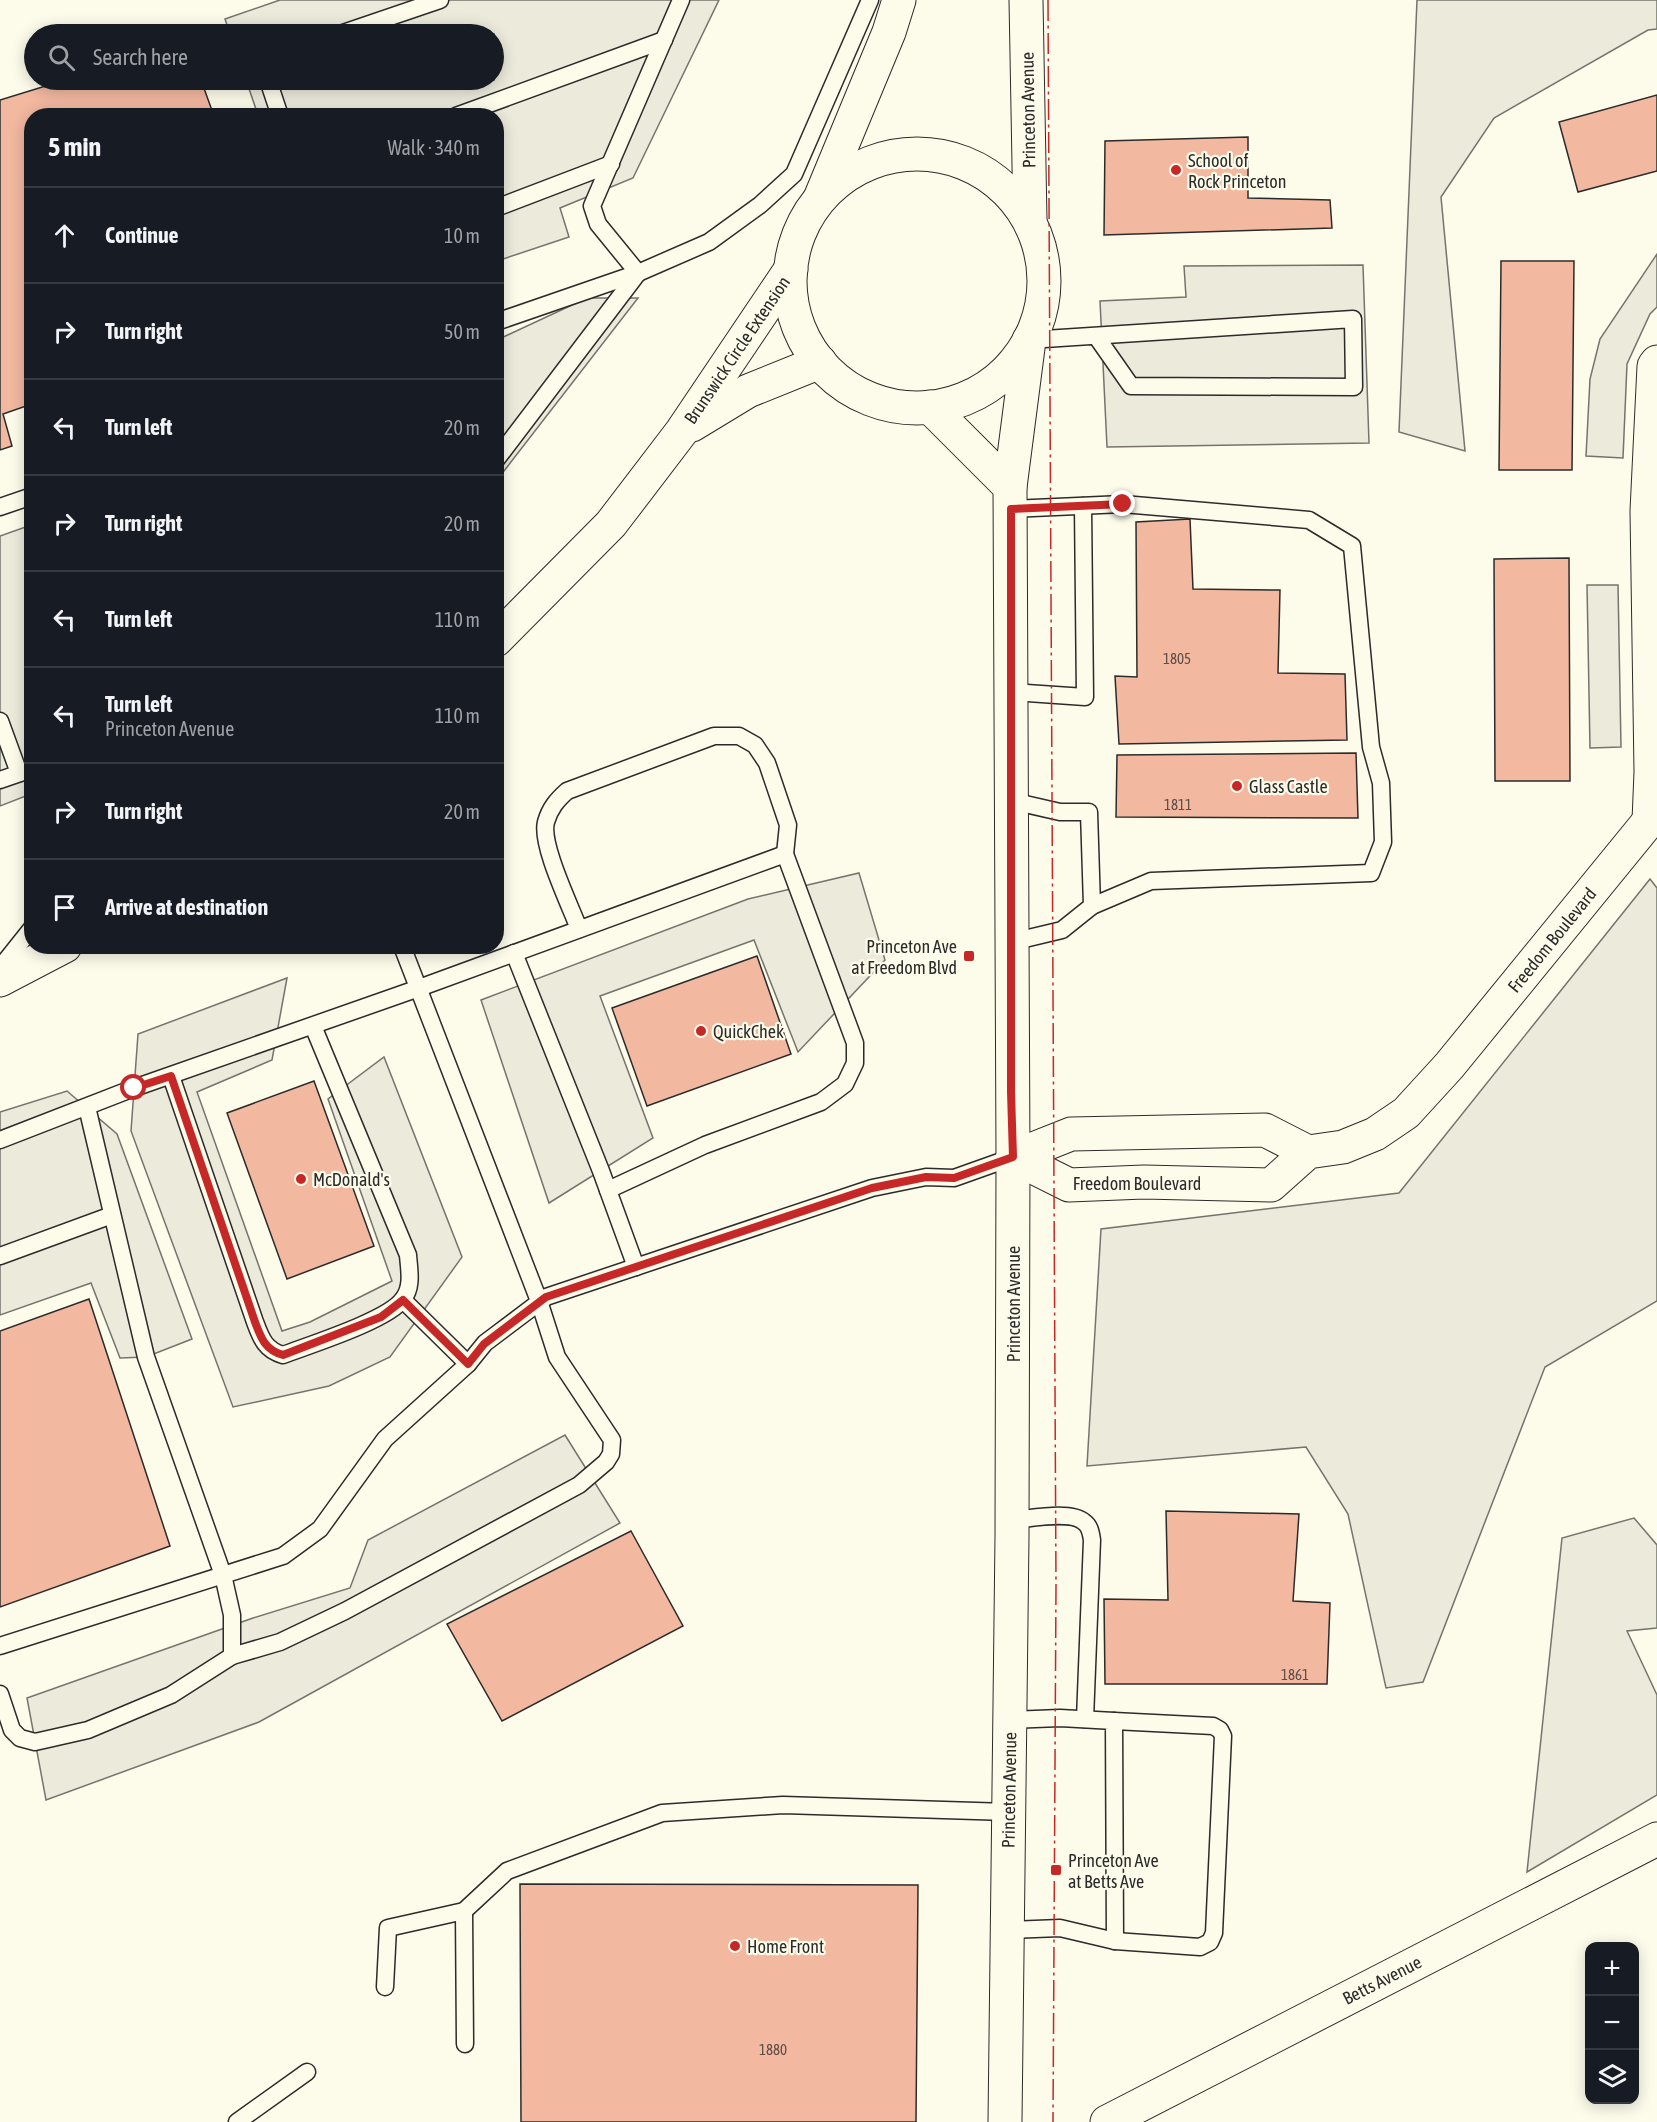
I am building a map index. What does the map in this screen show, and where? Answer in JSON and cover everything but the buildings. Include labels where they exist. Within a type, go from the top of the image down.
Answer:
[{"type":"main road","points":[[819,201],[889,32],[899,0]]},
{"type":"main road","name":"Princeton Avenue","points":[[1026,0],[1030,220]]},
{"type":"main road","points":[[930,154],[954,159],[991,178],[1016,200],[1030,220],[1039,243],[1044,268],[1039,317],[1016,361],[998,379],[977,392],[954,402],[930,407],[906,407],[881,403],[837,380],[806,342],[796,319],[791,294],[790,269],[796,245],[805,222],[819,201],[836,183],[857,169],[880,159],[905,155],[930,154]]},
{"type":"main road","name":"Brunswick Circle Extension","points":[[504,632],[611,524],[682,431],[790,269]]},
{"type":"main road","name":"Princeton Avenue","points":[[1005,2122],[1012,1520],[1011,498],[1029,340]]},
{"type":"main road","name":"Brunswick Circle Extension","points":[[682,431],[748,391],[820,362]]},
{"type":"main road","name":"Freedom Boulevard","points":[[1013,1157],[1069,1185],[1144,1182],[1271,1185],[1308,1152],[1342,1147],[1375,1134],[1406,1113],[1449,1066],[1653,819],[1651,772],[1653,560],[1647,511],[1654,366],[1657,362]]},
{"type":"main road","points":[[930,407],[1011,498]]},
{"type":"main road","points":[[0,980],[50,954]]},
{"type":"main road","points":[[1013,1157],[1071,1134],[1265,1130],[1308,1152]]},
{"type":"main road","name":"Betts Avenue","points":[[1107,2122],[1657,1839]]},
{"type":"lane","points":[[369,24],[440,0]]},
{"type":"lane","points":[[638,273],[598,224],[592,206],[681,0]]},
{"type":"lane","points":[[504,319],[638,273],[709,242],[760,205],[794,174],[870,0]]},
{"type":"lane","points":[[478,108],[664,40]]},
{"type":"lane","points":[[271,90],[277,108]]},
{"type":"lane","points":[[504,205],[611,164]]},
{"type":"lane","points":[[504,449],[638,273]]},
{"type":"lane","points":[[1029,340],[1353,319],[1354,387],[1131,386],[1096,336]]},
{"type":"lane","points":[[1011,498],[1083,506],[1123,504],[1309,520],[1352,546],[1371,747],[1381,783],[1383,842],[1371,873],[1151,881],[1092,906],[1062,930],[1012,942]]},
{"type":"lane","points":[[0,507],[24,499]]},
{"type":"lane","points":[[1012,692],[1085,697],[1083,506]]},
{"type":"lane","points":[[0,721],[24,769]]},
{"type":"lane","points":[[579,929],[547,847],[545,824],[553,805],[567,791],[714,736],[739,736],[754,745],[767,763],[788,825],[784,854],[855,1042],[855,1063],[845,1084],[821,1102],[705,1145],[608,1190]]},
{"type":"lane","points":[[0,780],[24,771]]},
{"type":"lane","points":[[1012,801],[1060,812],[1089,812],[1092,906]]},
{"type":"lane","points":[[0,1140],[784,854]]},
{"type":"lane","points":[[0,969],[24,938]]},
{"type":"lane","points":[[514,952],[636,1267]]},
{"type":"lane","points":[[0,1694],[12,1730],[20,1738],[35,1742],[88,1730],[171,1695],[232,1656],[280,1642],[345,1611],[579,1485],[606,1462],[611,1454],[612,1440],[557,1357],[539,1301],[405,954]]},
{"type":"lane","points":[[171,1076],[264,1344],[273,1352],[283,1355],[381,1317],[403,1300],[410,1282],[408,1255],[313,1026]]},
{"type":"lane","points":[[87,1107],[146,1357],[223,1575],[232,1615],[232,1656]]},
{"type":"lane","points":[[0,1646],[283,1556],[320,1529],[385,1439],[468,1364],[484,1344],[546,1297],[872,1188],[926,1177],[954,1178],[1013,1157]]},
{"type":"lane","points":[[0,1256],[112,1215]]},
{"type":"lane","points":[[403,1300],[468,1364]]},
{"type":"lane","points":[[1012,1520],[1062,1516],[1077,1518],[1087,1524],[1090,1530],[1092,1539],[1086,1719]]},
{"type":"lane","points":[[1007,1930],[1060,1928],[1115,1941],[1200,1947],[1210,1942],[1214,1934],[1223,1736],[1220,1730],[1213,1726],[1060,1718],[1009,1720]]},
{"type":"lane","points":[[1114,1721],[1115,1941]]},
{"type":"lane","points":[[385,1987],[388,1928],[464,1911],[507,1871],[663,1813],[783,1805],[1008,1812]]},
{"type":"lane","points":[[464,1911],[465,2044]]},
{"type":"lane","points":[[237,2122],[307,2072]]},
{"type":"shaded area","points":[[280,0],[719,0],[633,178],[560,208],[569,237],[504,259],[504,108],[256,108],[249,90],[504,90],[504,24],[227,24],[225,19]]},
{"type":"shaded area","points":[[1417,0],[1657,0],[1657,29],[1648,30],[1494,118],[1441,197],[1465,451],[1399,432]]},
{"type":"shaded area","points":[[1657,254],[1657,307],[1650,314],[1627,364],[1623,458],[1586,456],[1590,379],[1600,339]]},
{"type":"shaded area","points":[[1363,265],[1369,443],[1107,447],[1100,301],[1186,297],[1184,266]]},
{"type":"shaded area","points":[[587,298],[638,298],[504,471],[504,337]]},
{"type":"shaded area","points":[[24,527],[24,797],[0,806],[0,536]]},
{"type":"shaded area","points":[[1587,585],[1618,585],[1621,747],[1590,748]]},
{"type":"shaded area","points":[[859,873],[885,960],[798,1052],[754,940],[600,996],[653,1138],[549,1203],[481,1000],[748,899]]},
{"type":"shaded area","points":[[1650,879],[1657,888],[1657,1301],[1545,1367],[1423,1682],[1386,1688],[1348,1514],[1306,1447],[1087,1466],[1101,1229],[1399,1193]]},
{"type":"shaded area","points":[[287,978],[272,1060],[197,1092],[282,1331],[310,1322],[392,1281],[328,1099],[384,1057],[462,1257],[390,1357],[329,1386],[233,1407],[131,1131],[138,1034]]},
{"type":"shaded area","points":[[67,1091],[117,1134],[192,1339],[146,1357],[120,1358],[91,1283],[0,1315],[0,1112]]},
{"type":"shaded area","points":[[565,1435],[620,1523],[259,1722],[46,1800],[27,1698],[253,1618],[350,1588],[368,1540]]},
{"type":"shaded area","points":[[1634,1518],[1657,1545],[1657,1628],[1627,1631],[1657,1695],[1657,1795],[1527,1872],[1562,1538]]},
{"type":"power","points":[[1048,0],[1056,1585],[1053,2122]]},
{"type":"place","name":"School of Rock Princeton","points":[[1176,170]]},
{"type":"place","name":"Glass Castle","points":[[1237,786]]},
{"type":"place","name":"Princeton Ave at Freedom Blvd","points":[[969,956]]},
{"type":"place","name":"QuickChek","points":[[701,1031]]},
{"type":"place","name":"McDonald's","points":[[301,1179]]},
{"type":"place","name":"Princeton Ave at Betts Ave","points":[[1056,1870]]},
{"type":"place","name":"Home Front","points":[[735,1946]]},
{"type":"route","points":[[134,1088],[171,1076],[255,1322],[264,1344],[273,1352],[283,1355],[381,1317],[403,1300],[468,1364],[484,1344],[546,1297],[872,1188],[926,1177],[954,1178],[1013,1157],[1011,509],[1123,504]]}]
